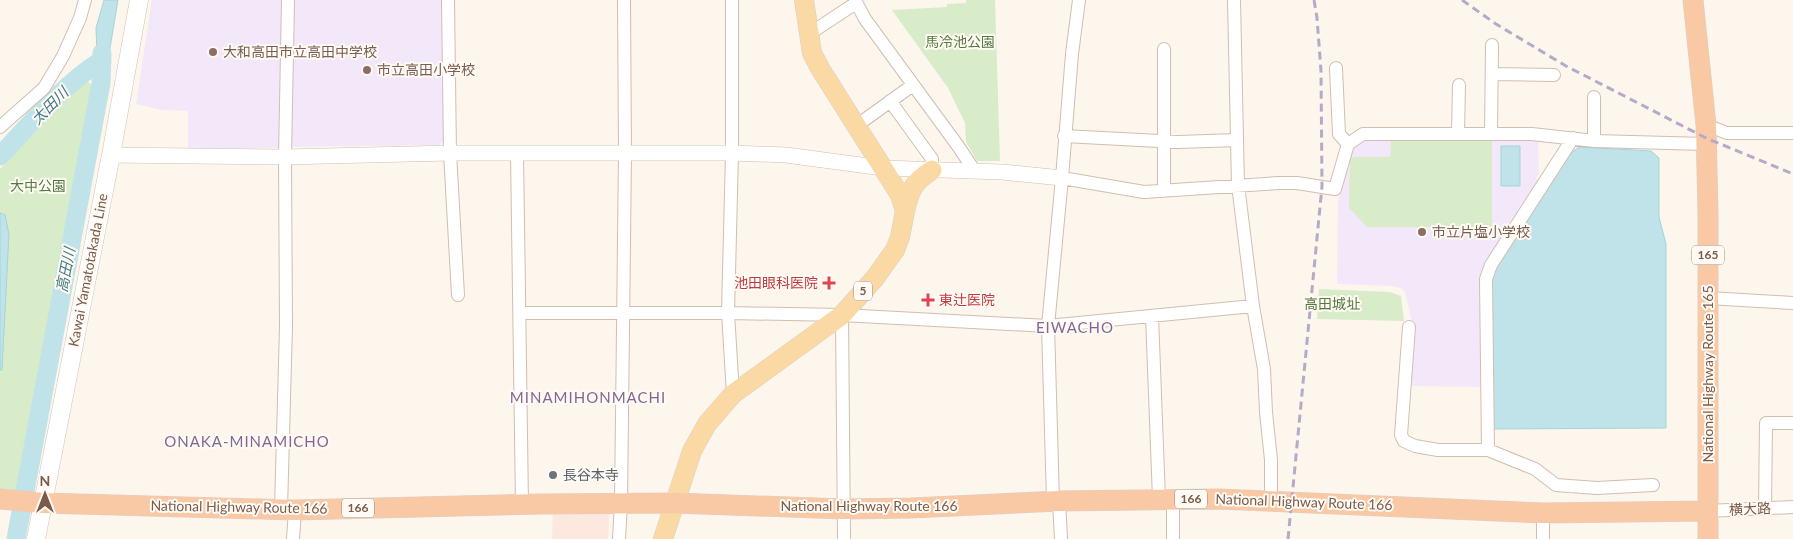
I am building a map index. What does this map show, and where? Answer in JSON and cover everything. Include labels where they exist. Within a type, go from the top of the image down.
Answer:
[{"type":"highway","name":"National Highway Route 165","points":[[1693,0],[1706,135],[1708,539]]},
{"type":"highway","name":"National Highway Route 166","points":[[24,502],[288,509],[674,503],[844,509],[1166,499],[1271,501],[1543,513],[1708,511]]},
{"type":"main road","name":"Kawai Yamatotakada Line","points":[[36,539],[24,502],[111,156],[139,0]]},
{"type":"main road","points":[[804,0],[812,53],[900,194],[905,211]]},
{"type":"main road","points":[[905,211],[912,187],[920,178],[932,170]]},
{"type":"main road","name":"5","points":[[663,539],[692,451],[707,424],[732,394],[842,315],[875,278],[895,250],[900,237],[905,211]]},
{"type":"street","points":[[0,127],[44,88],[63,56],[80,18],[85,0]]},
{"type":"street","points":[[288,0],[285,156],[286,326],[288,509],[293,539]]},
{"type":"street","points":[[448,0],[450,153],[458,295]]},
{"type":"street","points":[[619,539],[623,314],[624,0]]},
{"type":"street","points":[[732,0],[732,153],[728,313],[732,394]]},
{"type":"street","points":[[1060,539],[1056,501],[1048,326],[1072,54],[1080,0]]},
{"type":"street","points":[[1234,0],[1238,185],[1253,306],[1264,369],[1271,460],[1271,501]]},
{"type":"street","points":[[809,34],[855,1],[865,19],[974,170]]},
{"type":"street","points":[[1491,134],[1492,45]]},
{"type":"street","points":[[1164,49],[1164,191]]},
{"type":"street","points":[[1336,68],[1338,134],[1348,144]]},
{"type":"street","points":[[1492,74],[1554,75]]},
{"type":"street","points":[[1458,134],[1459,85]]},
{"type":"street","points":[[856,126],[913,86]]},
{"type":"street","points":[[1594,98],[1594,140]]},
{"type":"street","points":[[890,101],[932,159],[932,170]]},
{"type":"street","points":[[111,156],[732,153],[786,155],[883,168],[1002,172],[1062,178],[1144,192],[1297,183],[1335,188],[1348,144],[1364,134],[1550,134],[1594,140],[1727,133],[1793,133]]},
{"type":"street","points":[[1064,136],[1178,142],[1237,140]]},
{"type":"street","points":[[1488,450],[1486,279],[1491,265],[1573,138]]},
{"type":"street","points":[[518,153],[522,504]]},
{"type":"street","points":[[1708,298],[1793,303]]},
{"type":"street","points":[[520,314],[728,313],[842,315],[1048,326],[1253,306]]},
{"type":"street","points":[[842,315],[844,539]]},
{"type":"street","points":[[1152,316],[1166,499],[1173,539]]},
{"type":"street","points":[[1409,327],[1401,435],[1404,441],[1414,446],[1438,450],[1488,450],[1535,469],[1556,485],[1597,488],[1653,485]]},
{"type":"street","points":[[1765,508],[1766,423],[1793,423]]},
{"type":"street","name":"横大路","points":[[1708,511],[1793,507]]},
{"type":"street","points":[[1543,513],[1543,539]]},
{"type":"shaded area","name":"大和高田市立高田中学校","points":[[152,0],[282,0],[282,146],[279,148],[188,149],[188,111],[162,110],[136,104]]},
{"type":"shaded area","name":"市立高田小学校","points":[[291,0],[443,0],[445,140],[439,145],[291,147]]},
{"type":"shaded area","name":"市立片塩小学校","points":[[1538,138],[1539,173],[1536,178],[1541,182],[1481,387],[1412,386],[1413,327],[1405,292],[1401,288],[1392,286],[1337,284],[1338,201],[1353,144],[1360,139]]},
{"type":"shaded area","points":[[553,509],[605,509],[609,514],[608,539],[552,539]]},
{"type":"green space","name":"馬冷池公園","points":[[966,0],[995,0],[1000,161],[977,161],[966,142],[965,123],[948,88],[892,10],[947,7],[947,4],[966,3]]},
{"type":"green space","name":"大中公園","points":[[88,81],[93,87],[69,239],[17,493],[0,490],[0,169],[74,88]]},
{"type":"green space","points":[[1391,141],[1492,141],[1492,227],[1367,227],[1349,208],[1350,157],[1390,157]]},
{"type":"green space","name":"高田城址","points":[[1319,289],[1390,292],[1401,296],[1404,321],[1317,319]]},
{"type":"water","points":[[104,0],[118,0],[105,78],[98,77],[96,28]]},
{"type":"water","points":[[1501,146],[1520,146],[1520,186],[1501,186]]},
{"type":"water","points":[[1579,147],[1651,151],[1659,158],[1659,217],[1666,244],[1666,428],[1492,429],[1490,283],[1493,271],[1571,153]]},
{"type":"water","points":[[0,213],[5,215],[9,234],[2,370],[0,370]]},
{"type":"waterway","name":"高田川","points":[[16,539],[101,83],[102,53]]},
{"type":"waterway","name":"太田川","points":[[0,156],[61,92],[102,60]]},
{"type":"railway","points":[[1288,539],[1322,186],[1321,71],[1314,0]]},
{"type":"railway","points":[[1462,0],[1496,24],[1566,66],[1706,138],[1793,174]]},
{"type":"place","name":"大和高田市立高田中学校","points":[[213,52]]},
{"type":"place","name":"市立高田小学校","points":[[367,70]]},
{"type":"place","name":"市立片塩小学校","points":[[1422,232]]},
{"type":"place","name":"池田眼科医院","points":[[829,283]]},
{"type":"place","name":"東辻医院","points":[[928,300]]},
{"type":"place","name":"長谷本寺","points":[[553,475]]},
{"type":"district","name":"EIWACHO","points":[[1075,328]]},
{"type":"district","name":"MINAMIHONMACHI","points":[[588,398]]},
{"type":"district","name":"ONAKA-MINAMICHO","points":[[247,442]]}]
